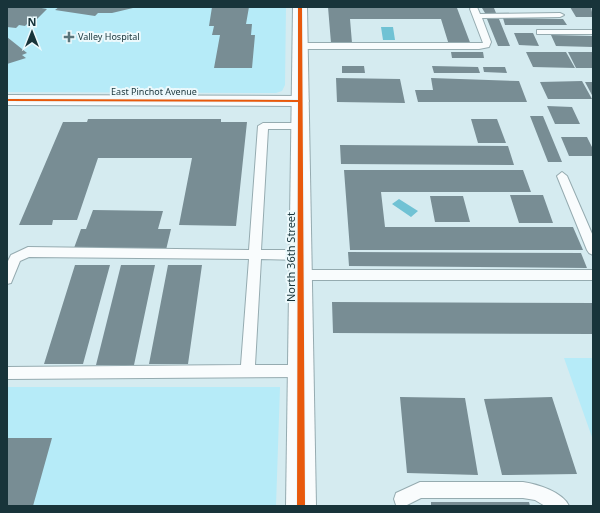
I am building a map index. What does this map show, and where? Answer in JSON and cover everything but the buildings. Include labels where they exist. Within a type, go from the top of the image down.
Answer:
[{"type":"main road","name":"North 36th Street","points":[[300,7],[301,506]]},
{"type":"main road","name":"East Pinchot Avenue","points":[[7,100],[300,101]]},
{"type":"lane","points":[[300,46],[479,46],[486,45],[487,42],[476,13],[560,15]]},
{"type":"lane","points":[[540,32],[593,32]]},
{"type":"lane","points":[[248,371],[257,254],[264,126],[300,126]]},
{"type":"lane","points":[[562,176],[593,250]]},
{"type":"lane","points":[[7,279],[15,258],[28,252],[257,254],[300,265],[593,275]]},
{"type":"lane","points":[[7,373],[301,371]]},
{"type":"lane","points":[[402,498],[420,490],[523,490],[537,492],[561,506]]},
{"type":"shaded area","points":[[7,7],[286,7],[285,85],[282,91],[276,93],[7,92]]},
{"type":"shaded area","points":[[381,27],[393,27],[395,40],[383,40]]},
{"type":"shaded area","points":[[399,199],[418,211],[411,217],[392,204]]},
{"type":"shaded area","points":[[564,358],[593,358],[593,440]]},
{"type":"shaded area","points":[[7,387],[280,387],[276,506],[7,506]]},
{"type":"cycle path","points":[[300,7],[301,506]]},
{"type":"cycle path","points":[[7,100],[300,101]]},
{"type":"place","name":"Valley Hospital","points":[[69,37]]}]
